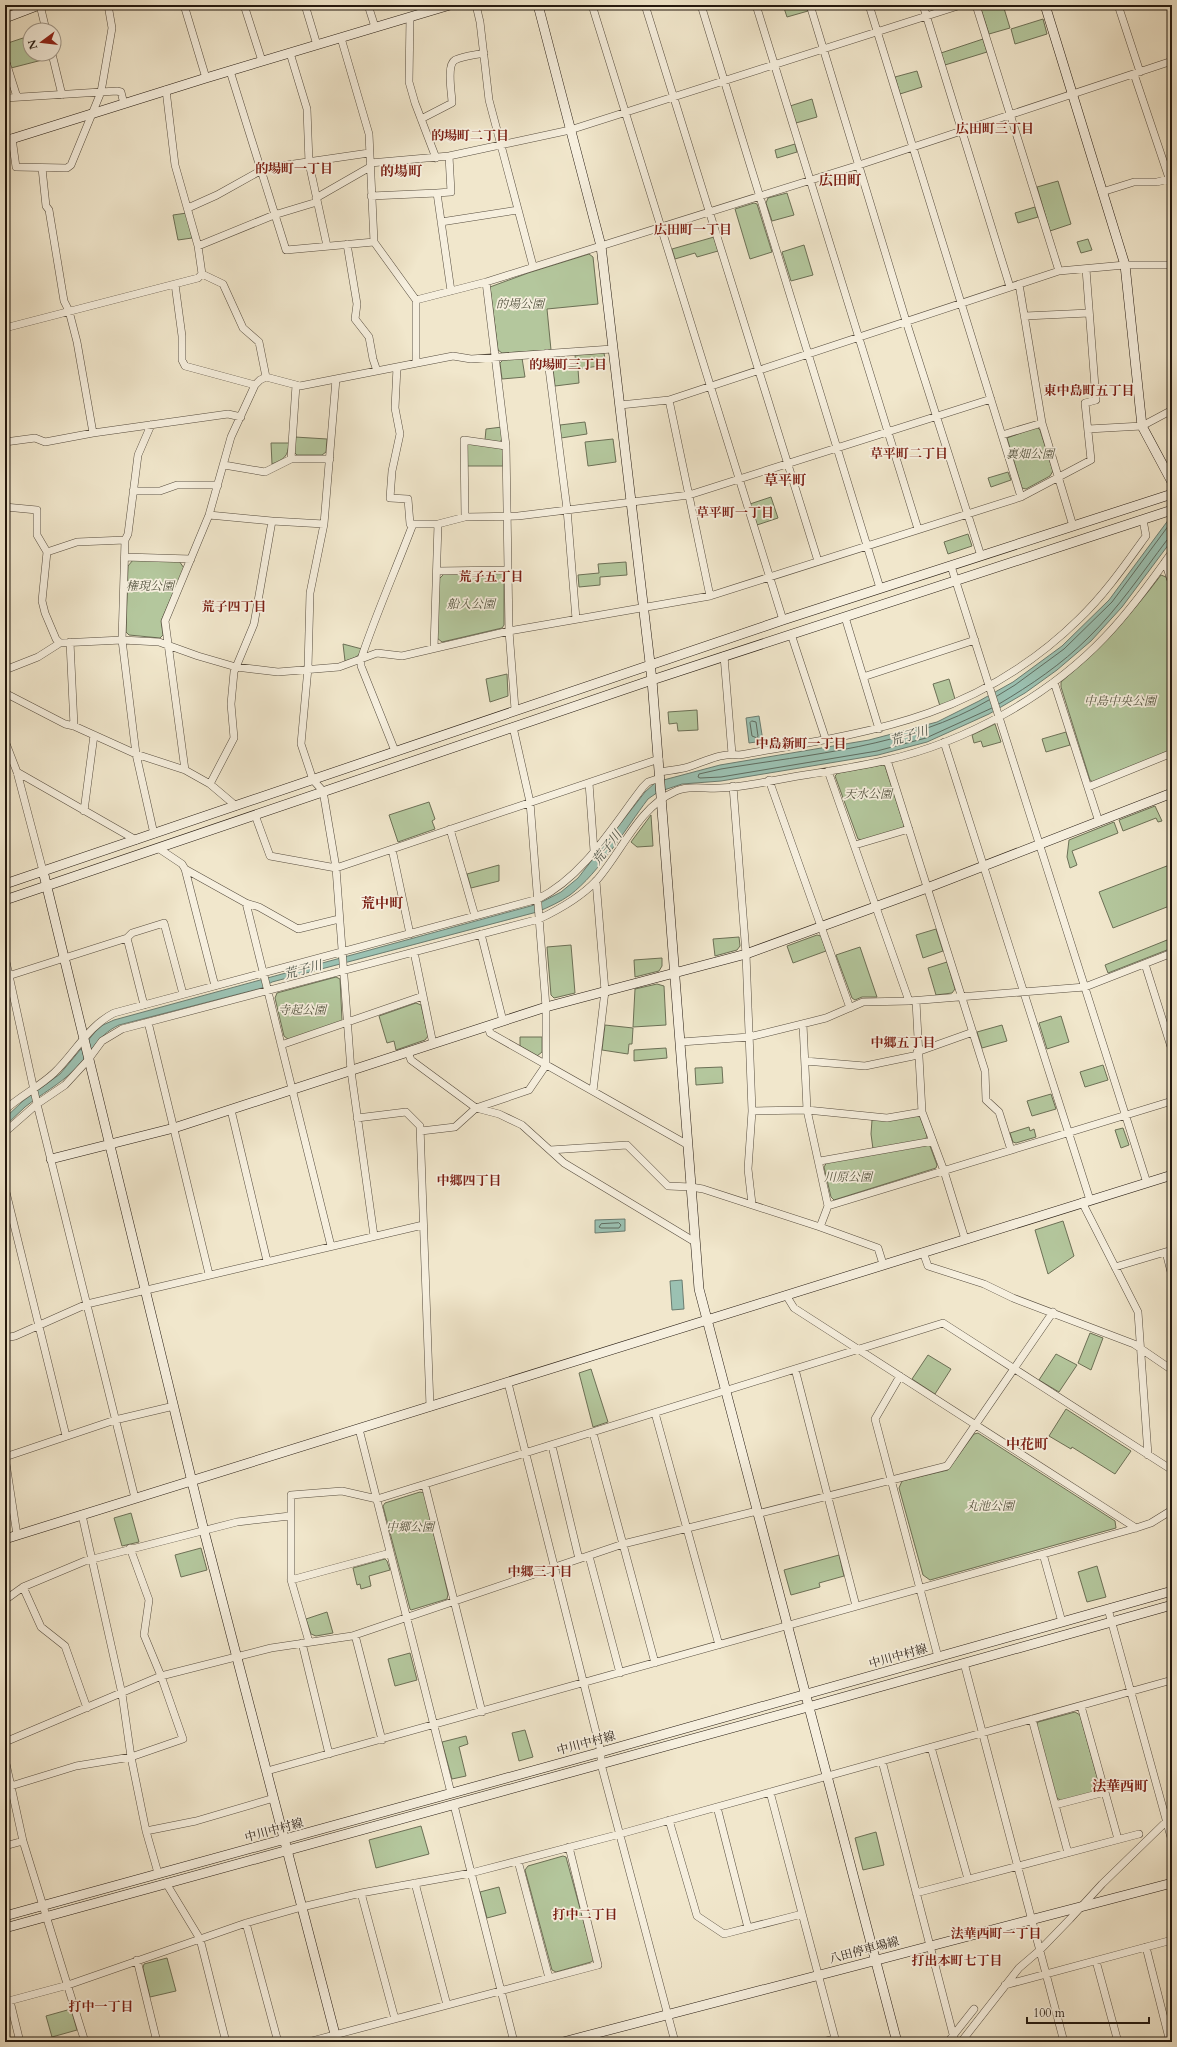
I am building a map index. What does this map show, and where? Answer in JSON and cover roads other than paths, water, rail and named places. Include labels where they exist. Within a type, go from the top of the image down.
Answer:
[{"type":"street","points":[[5,18],[39,5],[44,22]]},
{"type":"street","points":[[108,5],[112,28],[101,92],[93,114],[71,165],[67,168],[16,167],[9,140],[93,114],[166,90],[410,17],[424,9],[450,5]]},
{"type":"street","points":[[184,5],[206,78]]},
{"type":"street","points":[[244,5],[262,61]]},
{"type":"street","points":[[305,5],[317,45]]},
{"type":"street","points":[[368,5],[375,27]]},
{"type":"street","points":[[476,5],[484,53],[489,100],[533,266]]},
{"type":"street","points":[[538,5],[601,246],[612,349],[651,665],[699,1289],[897,2042]]},
{"type":"street","points":[[592,5],[783,620]]},
{"type":"street","points":[[645,5],[818,561]]},
{"type":"street","points":[[701,5],[880,588]]},
{"type":"street","points":[[756,5],[918,529]]},
{"type":"street","points":[[810,5],[906,321],[981,556]]},
{"type":"street","points":[[869,5],[1021,497]]},
{"type":"street","points":[[922,5],[1010,287]]},
{"type":"street","points":[[198,246],[317,200],[370,165],[448,156],[570,130],[961,5]]},
{"type":"street","points":[[976,5],[1059,271]]},
{"type":"street","points":[[1045,5],[1125,265],[1142,426],[1171,477]]},
{"type":"street","points":[[1118,5],[1137,72],[1171,178],[1172,187]]},
{"type":"street","points":[[410,17],[408,74],[421,119],[436,158]]},
{"type":"street","points":[[341,38],[369,134],[374,242],[416,300],[416,364]]},
{"type":"street","points":[[290,53],[307,109],[309,163],[327,246]]},
{"type":"street","points":[[421,119],[452,103],[450,70],[452,62],[456,59],[484,53]]},
{"type":"street","points":[[5,60],[17,97]]},
{"type":"street","points":[[416,300],[486,282],[533,266],[859,166],[1172,61]]},
{"type":"street","points":[[54,62],[62,95]]},
{"type":"street","points":[[230,71],[274,216],[286,250],[374,242]]},
{"type":"street","points":[[166,90],[175,165],[198,246],[202,274]]},
{"type":"street","points":[[5,98],[120,92],[124,104]]},
{"type":"street","points":[[188,208],[217,195],[260,171],[280,166],[309,163],[369,153]]},
{"type":"street","points":[[371,196],[451,192],[448,156]]},
{"type":"street","points":[[42,168],[46,206],[49,210],[64,301],[69,311],[76,342],[93,433]]},
{"type":"street","points":[[1102,192],[1134,182],[1157,182],[1171,178]]},
{"type":"street","points":[[437,193],[451,291]]},
{"type":"street","points":[[441,222],[518,210]]},
{"type":"street","points":[[347,244],[357,304],[355,319],[369,337],[372,359],[377,371]]},
{"type":"street","points":[[620,405],[669,400],[1059,271],[1125,265],[1172,265]]},
{"type":"street","points":[[5,670],[38,657],[60,643],[122,640],[168,644],[198,656],[236,667],[278,672],[308,668],[339,667],[377,653],[402,656],[509,631],[644,606],[710,596],[1021,497],[1091,460],[1085,403],[1096,400],[1086,269]]},
{"type":"street","points":[[5,328],[198,278],[202,274]]},
{"type":"street","points":[[202,274],[223,284],[243,328],[259,342],[266,377]]},
{"type":"street","points":[[486,282],[506,446],[509,631],[515,709]]},
{"type":"street","points":[[176,284],[182,336],[182,360],[185,366],[255,385]]},
{"type":"street","points":[[1019,284],[1042,423],[1073,526]]},
{"type":"street","points":[[1025,316],[1089,313]]},
{"type":"street","points":[[185,770],[165,621],[209,516],[231,437],[255,385],[260,380],[266,377],[300,386],[453,356],[471,359],[612,349]]},
{"type":"street","points":[[547,353],[567,509],[576,619]]},
{"type":"street","points":[[396,367],[395,408],[400,434],[392,471],[390,498],[408,499],[410,524],[438,524],[452,519],[465,517],[506,516],[689,495],[990,399]]},
{"type":"street","points":[[336,380],[324,524],[310,593],[308,668],[301,744],[312,780],[323,792],[336,868],[342,968],[351,1071],[374,1236]]},
{"type":"street","points":[[291,459],[296,385]]},
{"type":"street","points":[[669,400],[710,596]]},
{"type":"street","points":[[1088,430],[1142,426],[1172,410]]},
{"type":"street","points":[[5,442],[35,438],[45,442],[93,433],[228,414],[241,417]]},
{"type":"street","points":[[1002,435],[1042,423]]},
{"type":"street","points":[[151,425],[138,455],[128,534],[125,540],[122,640],[136,754],[154,834]]},
{"type":"street","points":[[465,517],[464,440],[506,446]]},
{"type":"street","points":[[224,465],[265,472],[291,459],[330,459]]},
{"type":"street","points":[[133,490],[160,491],[177,485],[218,485]]},
{"type":"street","points":[[5,884],[312,780],[515,709],[880,588],[1172,494]]},
{"type":"street","points":[[5,507],[37,510],[37,535],[48,552],[42,600],[45,613],[56,639],[60,643]]},
{"type":"street","points":[[5,900],[652,680],[1172,510]]},
{"type":"street","points":[[209,516],[324,524]]},
{"type":"street","points":[[5,1110],[17,1099],[52,1074],[65,1062],[103,1019],[183,994],[341,954],[475,916],[538,901],[566,882],[594,851],[643,787],[648,782],[660,775],[732,754],[739,755],[879,729],[938,711],[990,688],[1036,655],[1079,619],[1110,584],[1146,536],[1142,520]]},
{"type":"street","points":[[210,784],[234,738],[231,704],[236,667],[254,624],[272,521]]},
{"type":"street","points":[[395,751],[374,694],[366,682],[361,666],[361,659],[376,614],[385,597],[413,524]]},
{"type":"street","points":[[434,648],[438,524]]},
{"type":"street","points":[[48,552],[76,542],[125,540]]},
{"type":"street","points":[[5,1132],[37,1102],[65,1085],[102,1041],[115,1032],[342,968],[414,952],[481,934],[539,917],[564,907],[596,881],[649,809],[662,796],[683,789],[732,786],[888,760],[944,742],[1028,700],[1054,682],[1105,638],[1139,598],[1172,552]]},
{"type":"street","points":[[125,557],[191,559]]},
{"type":"street","points":[[1165,562],[1172,583]]},
{"type":"street","points":[[951,566],[1147,1183]]},
{"type":"street","points":[[437,571],[508,570]]},
{"type":"street","points":[[845,617],[879,729]]},
{"type":"street","points":[[791,634],[826,740]]},
{"type":"street","points":[[863,677],[975,640]]},
{"type":"street","points":[[70,642],[74,726]]},
{"type":"street","points":[[724,656],[732,754]]},
{"type":"street","points":[[1054,682],[1099,822]]},
{"type":"street","points":[[5,693],[65,724],[74,726],[136,754],[185,770],[210,784],[236,806]]},
{"type":"street","points":[[421,1131],[455,1127],[476,1108],[528,1090],[546,1065],[546,1007],[530,802],[513,727]]},
{"type":"street","points":[[84,811],[94,735]]},
{"type":"street","points":[[5,741],[17,772],[43,871],[204,1531],[336,2038]]},
{"type":"street","points":[[944,742],[1068,1133],[1086,1201],[1115,1267],[1138,1312],[1148,1455]]},
{"type":"street","points":[[1088,787],[1172,753]]},
{"type":"street","points":[[255,815],[270,856],[336,868],[659,759]]},
{"type":"street","points":[[888,760],[985,1071],[986,1100],[999,1112],[1011,1150]]},
{"type":"street","points":[[828,771],[913,1001],[922,1112],[944,1171],[965,1239]]},
{"type":"street","points":[[17,772],[136,840]]},
{"type":"street","points":[[769,780],[850,1008]]},
{"type":"street","points":[[589,783],[594,851]]},
{"type":"street","points":[[732,786],[746,954],[752,1111],[748,1169],[752,1204]]},
{"type":"street","points":[[51,1159],[174,1128],[546,1007],[746,954],[822,928],[928,888],[1172,792]]},
{"type":"street","points":[[450,829],[475,916]]},
{"type":"street","points":[[855,845],[909,829]]},
{"type":"street","points":[[158,848],[182,864],[185,869],[215,986]]},
{"type":"street","points":[[392,849],[410,934]]},
{"type":"street","points":[[185,869],[246,903],[259,907],[298,929],[339,919]]},
{"type":"street","points":[[593,1091],[606,991],[596,881]]},
{"type":"street","points":[[246,903],[331,1246]]},
{"type":"street","points":[[7,976],[127,938],[132,933],[164,923],[183,994]]},
{"type":"street","points":[[481,934],[503,1021]]},
{"type":"street","points":[[127,938],[144,1005]]},
{"type":"street","points":[[414,952],[434,1044]]},
{"type":"street","points":[[681,1042],[749,1038],[826,1018],[863,1002],[913,1001],[1085,987],[1172,953]]},
{"type":"street","points":[[5,957],[7,976],[35,1087],[37,1102],[135,1498]]},
{"type":"street","points":[[1145,964],[1172,1050]]},
{"type":"street","points":[[281,1045],[423,996]]},
{"type":"street","points":[[148,1022],[209,1274]]},
{"type":"street","points":[[803,1024],[807,1110],[820,1161],[828,1206],[820,1227]]},
{"type":"street","points":[[488,1026],[490,1033],[688,1145]]},
{"type":"street","points":[[805,1062],[865,1066],[918,1054],[973,1032]]},
{"type":"street","points":[[408,1052],[411,1060],[476,1108],[499,1114],[522,1125],[564,1163],[696,1242]]},
{"type":"street","points":[[828,1206],[1172,1101]]},
{"type":"street","points":[[231,1110],[267,1261]]},
{"type":"street","points":[[752,1111],[807,1110],[887,1118],[922,1112]]},
{"type":"street","points":[[357,1118],[406,1112],[420,1126],[430,1407]]},
{"type":"street","points":[[820,1161],[933,1141]]},
{"type":"street","points":[[550,1150],[627,1145],[668,1186],[691,1187],[752,1204],[820,1227],[878,1248],[884,1264]]},
{"type":"street","points":[[5,1539],[1172,1175]]},
{"type":"street","points":[[5,1188],[66,1436]]},
{"type":"street","points":[[5,1338],[15,1336],[87,1304],[145,1289],[423,1225]]},
{"type":"street","points":[[1115,1267],[1169,1251],[1172,1276]]},
{"type":"street","points":[[923,1252],[928,1266],[984,1284],[1013,1298],[1053,1312],[1140,1348],[1172,1370]]},
{"type":"street","points":[[786,1295],[794,1308],[1136,1528]]},
{"type":"street","points":[[5,1742],[122,1694],[161,1676],[271,1648],[355,1635],[406,1616],[623,1544],[828,1496],[947,1466],[1053,1312]]},
{"type":"street","points":[[329,1754],[306,1642],[290,1580],[291,1495],[342,1491],[377,1499],[552,1446],[943,1323],[1172,1470]]},
{"type":"street","points":[[795,1369],[856,1606]]},
{"type":"street","points":[[900,1376],[875,1419],[938,1657]]},
{"type":"street","points":[[508,1383],[601,1752],[601,1764],[675,2042]]},
{"type":"street","points":[[17,1535],[5,1457],[115,1420],[174,1406]]},
{"type":"street","points":[[655,1413],[719,1645]]},
{"type":"street","points":[[359,1429],[451,1793]]},
{"type":"street","points":[[592,1433],[655,1663]]},
{"type":"street","points":[[552,1446],[580,1559]]},
{"type":"street","points":[[425,1485],[482,1712]]},
{"type":"street","points":[[267,1772],[1136,1528],[1151,1523],[1172,1510]]},
{"type":"street","points":[[82,1515],[122,1694],[131,1757],[146,1831],[158,1873]]},
{"type":"street","points":[[5,1600],[23,1587],[92,1559],[130,1548],[237,1522],[290,1516]]},
{"type":"street","points":[[11,1786],[76,1766],[131,1757],[183,1739],[161,1676],[144,1635],[150,1600],[130,1548]]},
{"type":"street","points":[[290,1580],[390,1553]]},
{"type":"street","points":[[1043,1554],[1062,1622]]},
{"type":"street","points":[[589,1556],[620,1673]]},
{"type":"street","points":[[23,1587],[41,1627],[65,1646],[87,1708]]},
{"type":"street","name":"中川中村線","points":[[5,1916],[601,1752],[1172,1591]]},
{"type":"street","name":"中川中村線","points":[[5,1928],[454,1805],[1172,1605]]},
{"type":"street","points":[[1108,1609],[1130,1691],[1170,1822],[1172,1841]]},
{"type":"street","points":[[355,1635],[382,1740]]},
{"type":"street","points":[[964,1663],[1033,1919],[1045,1974],[1064,2042]]},
{"type":"street","points":[[20,2042],[8,2001],[68,1985],[246,1923],[302,1907],[361,1893],[471,1873],[569,1848],[1172,1680]]},
{"type":"street","points":[[1081,1706],[1118,1840]]},
{"type":"street","points":[[1032,1719],[1068,1853]]},
{"type":"street","points":[[931,1747],[968,1879]]},
{"type":"street","points":[[5,1760],[23,1841],[85,2042]]},
{"type":"street","points":[[882,1761],[954,2039]]},
{"type":"street","points":[[770,1792],[836,2040],[822,2042]]},
{"type":"street","points":[[1055,1805],[1104,1792]]},
{"type":"street","points":[[146,1831],[196,1820],[274,1798]]},
{"type":"street","points":[[454,1805],[514,2042]]},
{"type":"street","points":[[717,1807],[748,1928]]},
{"type":"street","points":[[669,1820],[697,1916],[724,1934],[802,1914]]},
{"type":"street","points":[[961,2042],[1004,1985],[1019,1968],[1040,1950],[1102,1884],[1170,1822]]},
{"type":"street","points":[[916,1892],[1139,1834]]},
{"type":"street","points":[[5,1846],[23,1841]]},
{"type":"street","points":[[308,2042],[336,2038],[395,2019],[598,1965],[569,1848]]},
{"type":"street","points":[[518,1861],[549,1978]]},
{"type":"street","points":[[166,1883],[200,1939],[226,2042]]},
{"type":"street","points":[[415,1883],[447,2005]]},
{"type":"street","name":"八田停車場線","points":[[563,2042],[1172,1883]]},
{"type":"street","points":[[361,1893],[395,2019]]},
{"type":"street","points":[[246,1923],[278,2042]]},
{"type":"street","points":[[1004,1985],[1172,1940]]},
{"type":"street","points":[[1146,1947],[1170,2042]]},
{"type":"street","points":[[137,1960],[157,2042]]},
{"type":"street","points":[[1096,1961],[1118,2042]]},
{"type":"street","points":[[948,2042],[954,2039],[974,2009]]},
{"type":"water","name":"荒子川","points":[[1172,515],[1172,540],[1122,607],[1091,641],[1057,670],[1025,693],[989,714],[927,742],[878,755],[721,781],[682,784],[658,792],[648,799],[602,863],[581,886],[562,900],[537,912],[272,982],[262,988],[119,1025],[105,1034],[80,1064],[68,1075],[25,1107],[5,1126],[5,1118],[23,1101],[60,1074],[96,1031],[103,1025],[114,1020],[538,904],[561,892],[578,878],[645,792],[656,782],[720,765],[869,740],[937,722],[979,701],[1013,682],[1062,646],[1109,600]]},
{"type":"water","points":[[759,716],[763,741],[749,743],[746,718]]},
{"type":"water","points":[[625,1219],[625,1231],[595,1233],[595,1220]]},
{"type":"water","points":[[682,1280],[684,1309],[672,1310],[670,1281]]},
{"type":"district","name":"広田町三丁目","points":[[995,129]]},
{"type":"district","name":"的場町二丁目","points":[[470,136]]},
{"type":"district","name":"的場町一丁目","points":[[294,169]]},
{"type":"district","name":"的場町","points":[[401,171]]},
{"type":"district","name":"広田町","points":[[840,180]]},
{"type":"district","name":"広田町一丁目","points":[[693,230]]},
{"type":"district","name":"的場町三丁目","points":[[568,365]]},
{"type":"district","name":"東中島町五丁目","points":[[1089,391]]},
{"type":"district","name":"草平町二丁目","points":[[909,454]]},
{"type":"district","name":"草平町","points":[[785,480]]},
{"type":"district","name":"草平町一丁目","points":[[735,513]]},
{"type":"district","name":"荒子五丁目","points":[[491,577]]},
{"type":"district","name":"荒子四丁目","points":[[234,607]]},
{"type":"district","name":"中島新町一丁目","points":[[801,744]]},
{"type":"district","name":"荒中町","points":[[382,903]]},
{"type":"district","name":"中郷五丁目","points":[[903,1043]]},
{"type":"district","name":"中郷四丁目","points":[[469,1181]]},
{"type":"district","name":"中花町","points":[[1027,1444]]},
{"type":"district","name":"中郷三丁目","points":[[540,1572]]},
{"type":"district","name":"法華西町","points":[[1120,1786]]},
{"type":"district","name":"打中二丁目","points":[[585,1915]]},
{"type":"district","name":"法華西町一丁目","points":[[996,1934]]},
{"type":"district","name":"打出本町七丁目","points":[[957,1961]]},
{"type":"district","name":"打中一丁目","points":[[101,2007]]},
{"type":"park label","name":"的場公園","points":[[520,304]]},
{"type":"park label","name":"裏畑公園","points":[[1030,454]]},
{"type":"park label","name":"権現公園","points":[[150,586]]},
{"type":"park label","name":"船入公園","points":[[471,604]]},
{"type":"park label","name":"中島中央公園","points":[[1120,701]]},
{"type":"park label","name":"天水公園","points":[[868,794]]},
{"type":"park label","name":"寺起公園","points":[[302,1010]]},
{"type":"park label","name":"川原公園","points":[[848,1177]]},
{"type":"park label","name":"丸池公園","points":[[990,1506]]},
{"type":"park label","name":"中郷公園","points":[[410,1527]]}]
